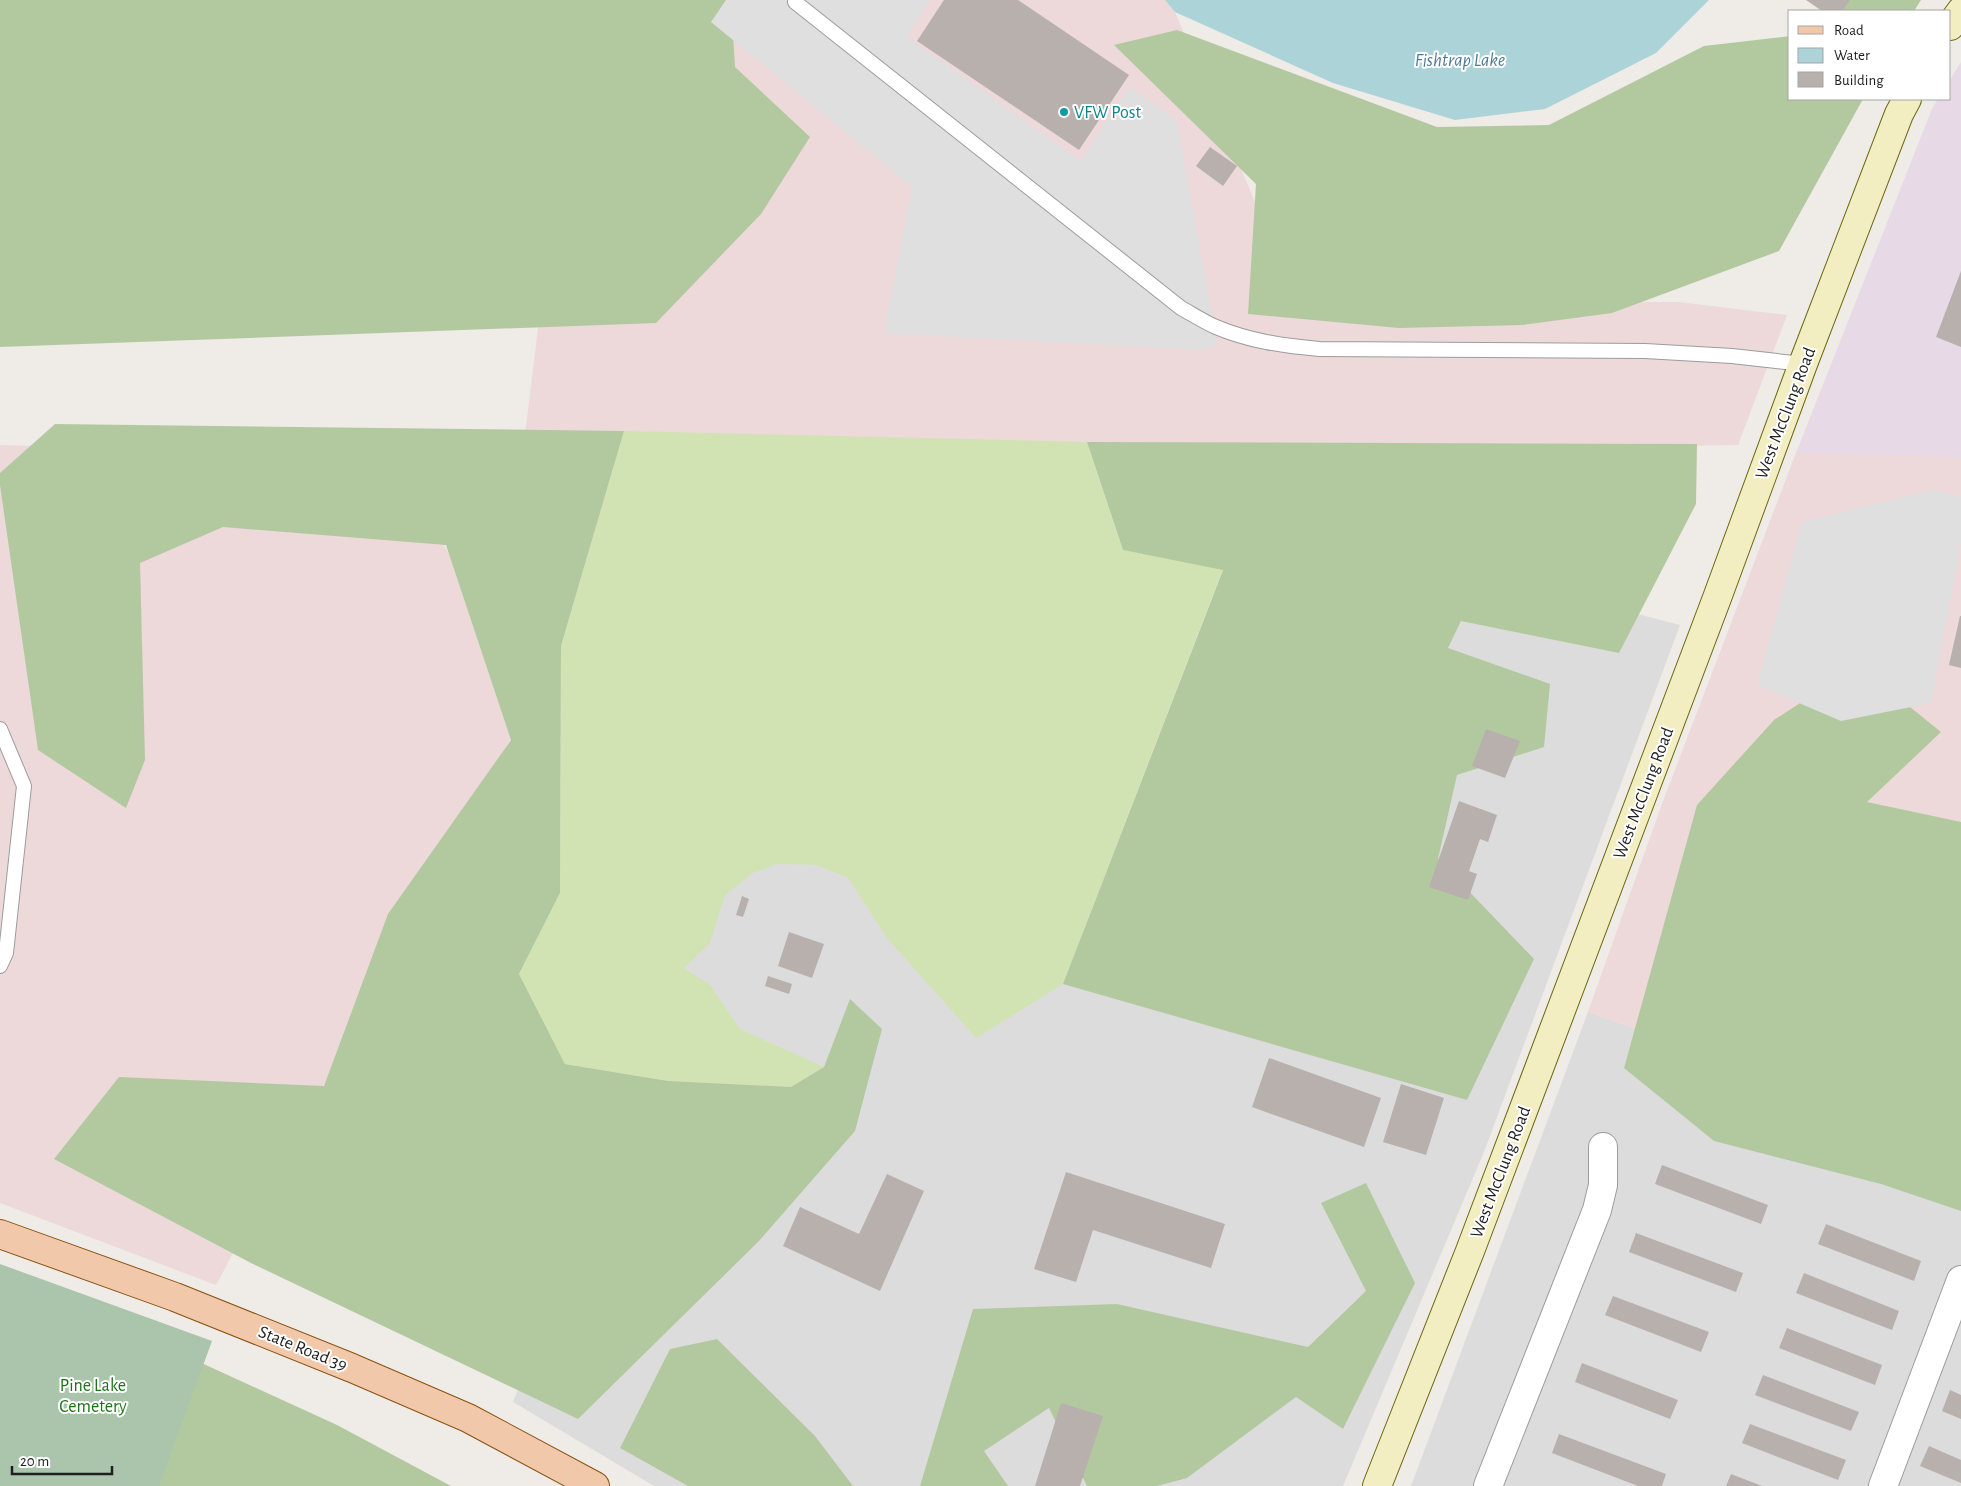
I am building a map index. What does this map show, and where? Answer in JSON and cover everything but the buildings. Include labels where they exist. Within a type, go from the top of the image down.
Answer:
[{"type":"main road","name":"State Road 39","points":[[0,1234],[175,1297],[352,1368],[468,1418],[596,1486]]},
{"type":"street","points":[[1951,25],[1961,11]]},
{"type":"street","name":"West McClung Road","points":[[1377,1486],[1470,1251],[1803,364],[1899,114],[1906,100]]},
{"type":"street","points":[[1488,1486],[1596,1210],[1603,1185],[1603,1147]]},
{"type":"street","points":[[1883,1486],[1961,1280]]},
{"type":"lane","points":[[795,2],[1181,308],[1216,327],[1259,341],[1290,347],[1319,349],[1646,351],[1732,356],[1803,364]]},
{"type":"lane","points":[[0,729],[24,786],[6,953],[0,966]]},
{"type":"shaded area","points":[[578,0],[1165,0],[1175,12],[1297,302],[1678,302],[1787,315],[1738,445],[522,460]]},
{"type":"shaded area","points":[[726,0],[930,0],[907,37],[1081,161],[1129,87],[1177,121],[1217,344],[1202,350],[884,333],[912,187],[711,22]]},
{"type":"shaded area","points":[[1961,62],[1961,457],[1796,453],[1932,109],[1937,100],[1951,100],[1951,78]]},
{"type":"shaded area","points":[[0,445],[393,456],[532,699],[216,1285],[0,1203]]},
{"type":"shaded area","points":[[1961,450],[1961,1140],[1588,1012],[1662,804],[1796,453]]},
{"type":"shaded area","points":[[1932,490],[1961,497],[1961,542],[1931,703],[1841,721],[1757,685],[1802,522]]},
{"type":"shaded area","points":[[1468,570],[1680,625],[1484,1152],[1343,1486],[654,1486],[513,1402],[735,837],[1309,998]]},
{"type":"shaded area","points":[[1588,1012],[1961,1140],[1961,1486],[1411,1486]]},
{"type":"green space","points":[[0,0],[731,0],[735,67],[810,137],[761,214],[656,323],[0,347]]},
{"type":"green space","points":[[1837,0],[1921,0],[1915,10],[1829,10]]},
{"type":"green space","points":[[1177,30],[1437,127],[1549,125],[1704,46],[1788,36],[1788,100],[1862,100],[1779,251],[1612,313],[1523,325],[1399,328],[1248,314],[1256,184],[1114,45]]},
{"type":"green space","points":[[55,424],[624,431],[561,646],[560,893],[519,974],[565,1064],[668,1081],[791,1087],[824,1067],[850,999],[882,1029],[855,1131],[759,1241],[578,1419],[251,1263],[54,1159],[119,1077],[324,1086],[388,914],[511,740],[446,545],[223,527],[140,563],[145,760],[126,808],[38,750],[0,485],[0,473]]},
{"type":"green space","points":[[624,431],[1087,442],[1123,550],[1223,569],[1063,984],[976,1038],[887,938],[848,878],[816,865],[777,864],[753,873],[725,895],[710,943],[684,968],[710,985],[740,1029],[824,1067],[791,1087],[668,1081],[565,1064],[519,974],[560,893],[561,646]]},
{"type":"green space","points":[[1087,442],[1697,444],[1696,504],[1619,653],[1461,621],[1448,648],[1550,684],[1544,747],[1457,775],[1438,859],[1534,959],[1467,1100],[1063,984],[1223,570],[1123,550]]},
{"type":"green space","points":[[1858,665],[1941,732],[1867,802],[1961,822],[1961,1211],[1881,1184],[1714,1141],[1624,1068],[1697,805],[1774,720]]},
{"type":"green space","points":[[1366,1183],[1415,1283],[1343,1429],[1296,1397],[1187,1478],[1157,1486],[1087,1486],[1049,1408],[984,1451],[1008,1486],[920,1486],[973,1309],[1117,1304],[1308,1347],[1366,1291],[1321,1203]]},
{"type":"green space","name":"Pine Lake Cemetery","points":[[0,1264],[212,1341],[159,1486],[0,1486]]},
{"type":"green space","points":[[134,1332],[337,1425],[451,1486],[0,1486],[0,1391]]},
{"type":"green space","points":[[717,1339],[815,1436],[853,1486],[688,1486],[620,1448],[670,1349]]},
{"type":"water","name":"Fishtrap Lake","points":[[1165,0],[1709,0],[1656,53],[1545,109],[1455,120],[1333,83],[1175,12]]},
{"type":"place","name":"VFW Post","points":[[1064,112]]}]
